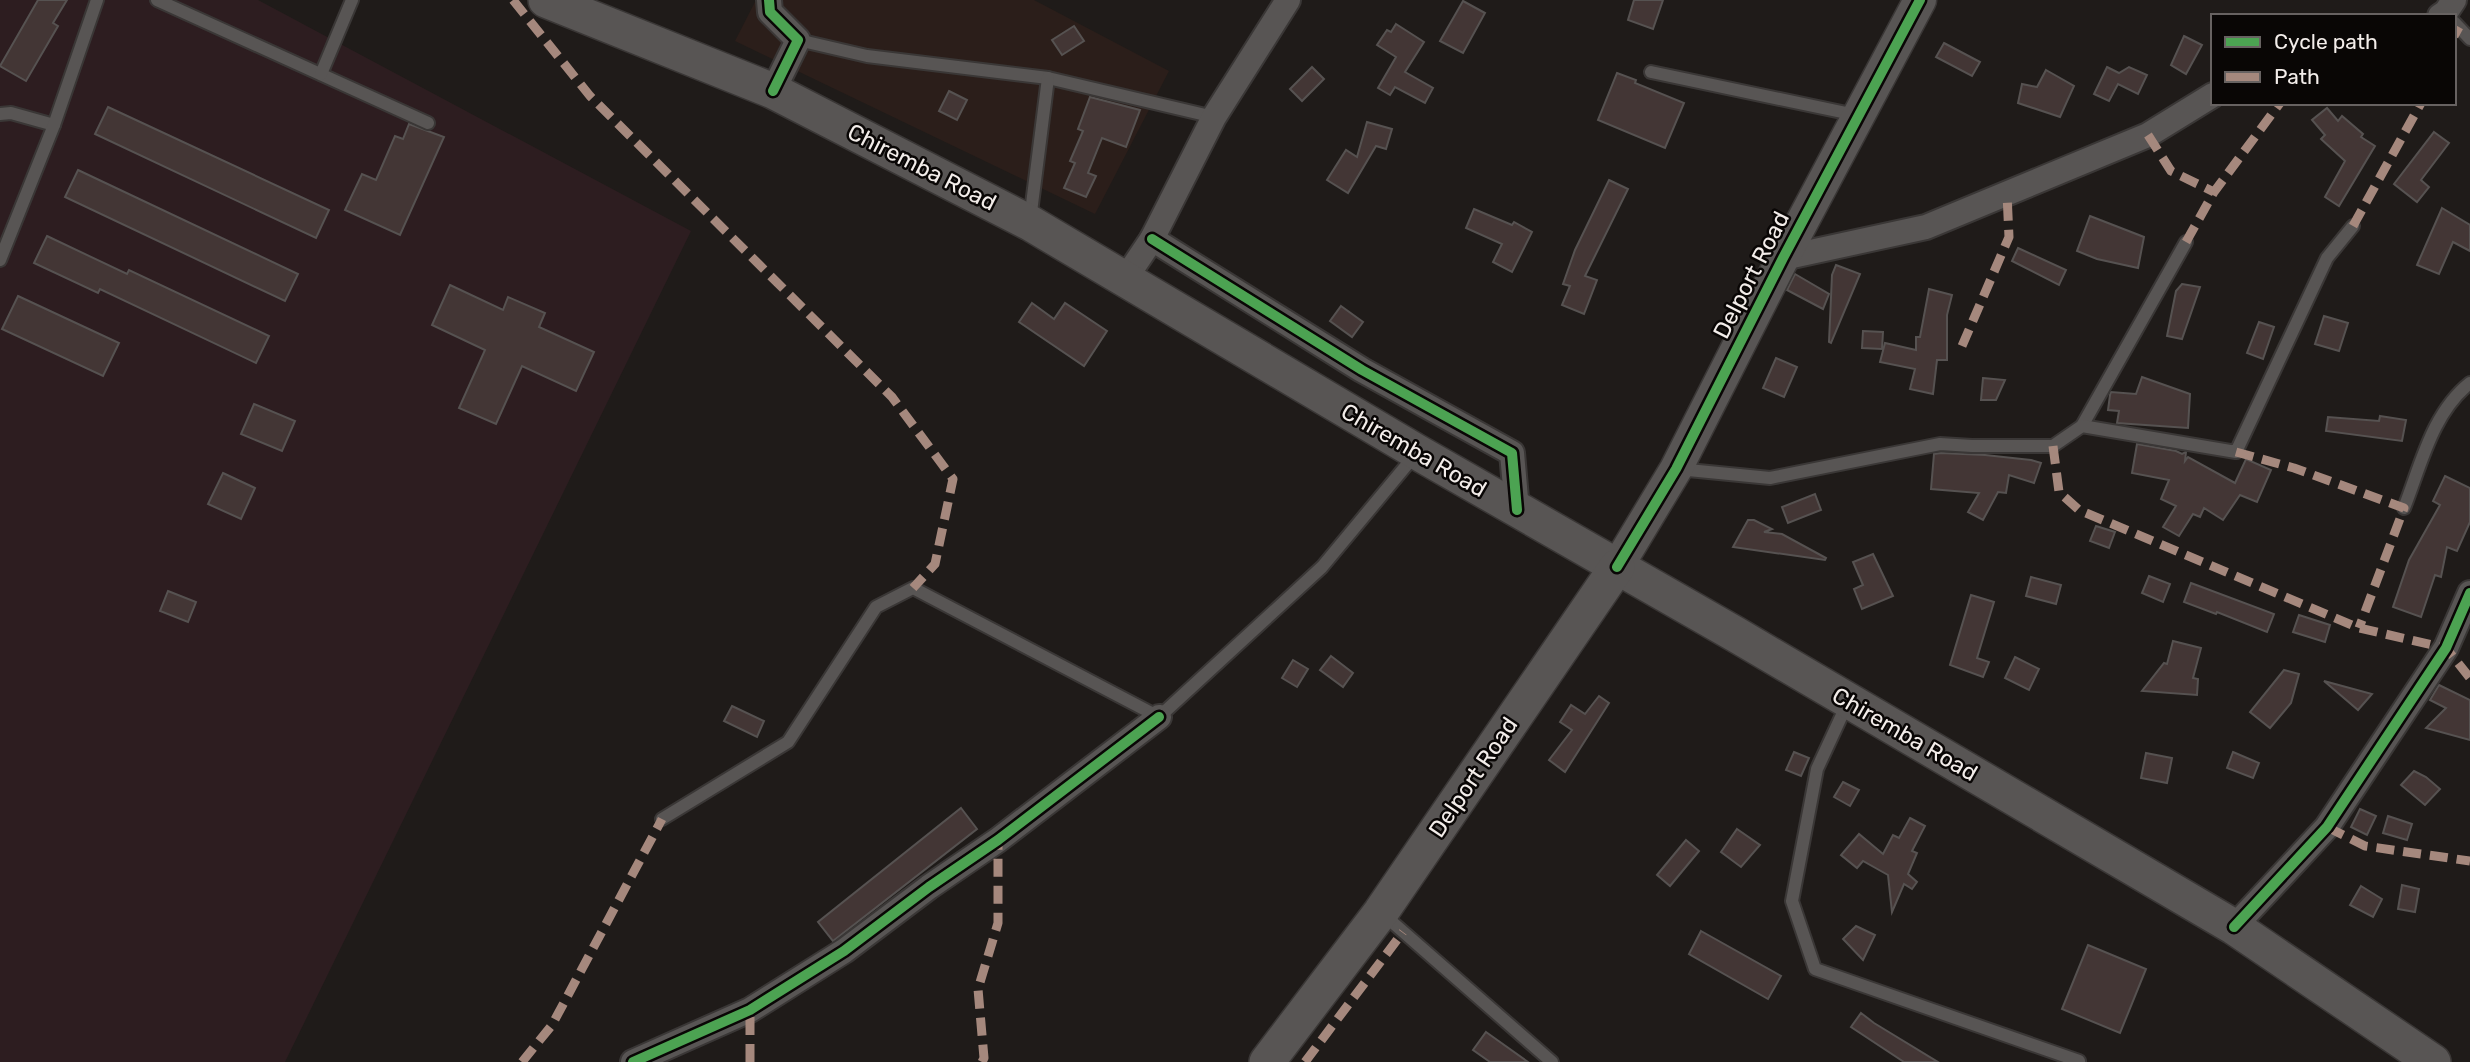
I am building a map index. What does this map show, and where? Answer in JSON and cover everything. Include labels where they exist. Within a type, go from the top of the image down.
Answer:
[{"type":"main road","name":"Chiremba Road","points":[[546,0],[773,90],[1030,223],[1417,452],[1735,634],[2234,927],[2433,1062]]},
{"type":"main road","name":"Delport Road","points":[[1267,1062],[1381,912],[1616,567]]},
{"type":"street","points":[[769,0],[769,12],[799,40],[773,90]]},
{"type":"street","points":[[1125,279],[1152,239],[1214,117],[1288,0]]},
{"type":"street","name":"Delport Road","points":[[1616,567],[1676,469],[1783,258],[1920,0]]},
{"type":"street","points":[[1783,258],[1926,227],[2148,135],[2211,96]]},
{"type":"street","points":[[1152,239],[1362,370],[1512,453],[1517,510]]},
{"type":"street","points":[[2234,927],[2327,827],[2446,648],[2470,593]]},
{"type":"street","points":[[633,1062],[750,1010],[844,951],[929,887],[998,840],[1159,717]]},
{"type":"lane","points":[[0,260],[54,125],[97,0]]},
{"type":"lane","points":[[157,0],[428,123]]},
{"type":"lane","points":[[321,74],[352,0]]},
{"type":"lane","points":[[2456,22],[2470,39]]},
{"type":"lane","points":[[799,40],[867,57],[1048,78],[1214,117]]},
{"type":"lane","points":[[1651,72],[1858,116]]},
{"type":"lane","points":[[1030,223],[1048,78]]},
{"type":"lane","points":[[0,114],[11,113],[54,125]]},
{"type":"lane","points":[[2082,426],[2236,452],[2327,258],[2354,226]]},
{"type":"lane","points":[[1676,469],[1770,478],[1940,444],[2053,446],[2082,426],[2186,242]]},
{"type":"lane","points":[[2404,508],[2442,412],[2470,383]]},
{"type":"lane","points":[[662,819],[788,742],[876,607],[913,588],[1159,717],[1322,567],[1417,452]]},
{"type":"lane","points":[[1849,701],[1817,769],[1792,901],[1815,969],[2080,1061]]},
{"type":"lane","points":[[1381,912],[1552,1062]]},
{"type":"shaded area","points":[[0,0],[258,0],[691,231],[285,1062],[0,1062]]},
{"type":"shaded area","points":[[756,0],[1034,0],[1169,71],[1095,214],[735,41]]},
{"type":"building","points":[[38,0],[67,0],[53,23],[58,26],[26,81],[0,66]]},
{"type":"building","points":[[1634,0],[1663,0],[1653,29],[1628,20]]},
{"type":"building","points":[[1463,1],[1485,13],[1463,53],[1440,41]]},
{"type":"building","points":[[1396,24],[1424,42],[1405,72],[1433,88],[1425,103],[1395,87],[1390,95],[1378,88],[1396,57],[1377,45],[1387,30],[1391,32]]},
{"type":"building","points":[[1074,26],[1084,41],[1062,55],[1052,40]]},
{"type":"building","points":[[2184,36],[2202,45],[2186,74],[2171,65]]},
{"type":"building","points":[[1944,43],[1980,62],[1972,76],[1936,57]]},
{"type":"building","points":[[1312,67],[1324,79],[1302,101],[1290,89]]},
{"type":"building","points":[[2107,67],[2119,73],[2129,67],[2147,75],[2138,94],[2118,84],[2109,101],[2094,94]]},
{"type":"building","points":[[2046,70],[2074,86],[2060,117],[2018,103],[2022,84],[2037,87]]},
{"type":"building","points":[[1617,73],[1684,103],[1665,148],[1598,120]]},
{"type":"building","points":[[949,91],[967,100],[957,120],[939,111]]},
{"type":"building","points":[[1090,97],[1140,110],[1126,147],[1102,138],[1088,173],[1096,176],[1086,197],[1064,188],[1075,163],[1070,161],[1083,131],[1078,129]]},
{"type":"building","points":[[108,107],[329,210],[316,238],[95,134]]},
{"type":"building","points":[[2327,108],[2338,121],[2342,116],[2363,134],[2361,137],[2375,146],[2339,206],[2325,197],[2345,161],[2321,139],[2325,135],[2312,120]]},
{"type":"building","points":[[1367,122],[1392,129],[1386,149],[1376,146],[1348,193],[1327,180],[1346,150],[1357,157]]},
{"type":"building","points":[[409,124],[444,137],[400,235],[345,210],[362,174],[376,180],[395,136],[403,139]]},
{"type":"building","points":[[2434,132],[2449,143],[2421,180],[2429,187],[2417,202],[2394,184]]},
{"type":"building","points":[[78,170],[298,274],[285,301],[65,197]]},
{"type":"building","points":[[1609,180],[1628,189],[1585,276],[1597,280],[1584,314],[1562,305],[1570,286],[1563,284],[1575,250]]},
{"type":"building","points":[[2442,208],[2470,225],[2470,251],[2453,242],[2439,274],[2417,265]]},
{"type":"building","points":[[1474,209],[1512,225],[1514,222],[1532,232],[1512,272],[1493,262],[1502,244],[1466,228]]},
{"type":"building","points":[[2090,216],[2144,237],[2138,268],[2097,259],[2077,251]]},
{"type":"building","points":[[47,236],[127,274],[129,270],[269,336],[256,363],[100,289],[98,293],[34,263]]},
{"type":"building","points":[[2018,248],[2066,270],[2059,285],[2012,261]]},
{"type":"building","points":[[1836,265],[1860,274],[1831,343],[1832,275]]},
{"type":"building","points":[[1795,274],[1829,294],[1823,309],[1787,290]]},
{"type":"building","points":[[2182,284],[2200,287],[2182,339],[2167,336],[2176,291]]},
{"type":"building","points":[[450,285],[503,310],[508,297],[545,313],[539,327],[594,352],[576,391],[522,366],[496,424],[459,408],[485,350],[432,325]]},
{"type":"building","points":[[1929,289],[1952,295],[1947,315],[1947,360],[1937,360],[1933,394],[1910,389],[1915,369],[1880,362],[1885,343],[1916,350],[1916,337],[1920,337]]},
{"type":"building","points":[[18,296],[119,343],[103,376],[2,329]]},
{"type":"building","points":[[1032,303],[1054,319],[1065,303],[1107,331],[1084,366],[1019,322]]},
{"type":"building","points":[[1341,306],[1363,322],[1352,337],[1330,321]]},
{"type":"building","points":[[2324,316],[2348,323],[2339,351],[2315,344]]},
{"type":"building","points":[[2259,322],[2274,327],[2263,359],[2247,353]]},
{"type":"building","points":[[1863,331],[1883,332],[1882,349],[1862,348]]},
{"type":"building","points":[[1776,358],[1797,367],[1784,397],[1763,388]]},
{"type":"building","points":[[2142,377],[2190,394],[2188,428],[2117,423],[2119,411],[2108,410],[2111,392],[2136,394]]},
{"type":"building","points":[[1983,378],[2005,380],[1996,400],[1981,400]]},
{"type":"building","points":[[254,404],[295,421],[282,451],[241,434]]},
{"type":"building","points":[[2380,416],[2406,420],[2402,441],[2326,431],[2328,417],[2379,421]]},
{"type":"building","points":[[2137,444],[2182,454],[2186,452],[2185,461],[2188,457],[2235,483],[2246,459],[2271,470],[2257,502],[2240,495],[2223,520],[2204,508],[2200,517],[2193,514],[2179,536],[2163,527],[2176,506],[2161,499],[2169,480],[2132,473]]},
{"type":"building","points":[[1934,454],[1985,455],[2041,463],[2034,483],[2009,475],[2006,493],[1998,492],[1983,520],[1968,512],[1979,493],[1931,489]]},
{"type":"building","points":[[223,473],[255,488],[241,519],[208,504]]},
{"type":"building","points":[[2445,476],[2470,488],[2470,522],[2457,551],[2447,547],[2441,577],[2435,575],[2421,617],[2393,607],[2409,560],[2440,505],[2433,501]]},
{"type":"building","points":[[1815,494],[1821,510],[1788,523],[1782,507]]},
{"type":"building","points":[[1748,520],[1754,520],[1772,529],[1764,532],[1782,534],[1826,558],[1825,560],[1733,547]]},
{"type":"building","points":[[2096,526],[2115,532],[2109,548],[2090,541]]},
{"type":"building","points":[[1873,554],[1893,596],[1862,609],[1854,589],[1863,585],[1853,562]]},
{"type":"building","points":[[2149,576],[2170,584],[2163,602],[2142,593]]},
{"type":"building","points":[[2031,577],[2061,585],[2056,604],[2026,596]]},
{"type":"building","points":[[2191,583],[2274,614],[2267,632],[2184,602]]},
{"type":"building","points":[[168,591],[196,602],[188,622],[160,611]]},
{"type":"building","points":[[1971,595],[1994,602],[1977,658],[1989,662],[1983,677],[1950,665]]},
{"type":"building","points":[[2299,615],[2330,625],[2325,642],[2293,632]]},
{"type":"building","points":[[2173,641],[2201,648],[2193,678],[2198,679],[2197,695],[2142,691],[2164,663],[2167,664]]},
{"type":"building","points":[[1331,656],[1353,673],[1343,687],[1320,670]]},
{"type":"building","points":[[2015,657],[2039,669],[2029,690],[2005,678]]},
{"type":"building","points":[[1293,660],[1308,669],[1297,687],[1282,678]]},
{"type":"building","points":[[2284,670],[2299,674],[2291,703],[2270,728],[2250,712]]},
{"type":"building","points":[[2324,681],[2372,694],[2358,710]]},
{"type":"building","points":[[2439,685],[2470,700],[2470,740],[2426,728],[2446,708],[2430,700]]},
{"type":"building","points":[[1599,696],[1609,703],[1565,772],[1549,760],[1572,730],[1560,722],[1571,705],[1585,714]]},
{"type":"building","points":[[732,706],[764,721],[757,737],[724,721]]},
{"type":"building","points":[[1794,752],[1809,758],[1801,776],[1786,770]]},
{"type":"building","points":[[2233,752],[2259,763],[2253,778],[2227,768]]},
{"type":"building","points":[[2146,753],[2172,758],[2167,783],[2141,778]]},
{"type":"building","points":[[2414,771],[2440,789],[2425,805],[2401,785]]},
{"type":"building","points":[[1843,782],[1859,790],[1850,806],[1834,797]]},
{"type":"building","points":[[961,808],[977,829],[833,941],[818,922]]},
{"type":"building","points":[[2360,809],[2376,816],[2367,835],[2351,827]]},
{"type":"building","points":[[2388,816],[2412,824],[2407,840],[2383,833]]},
{"type":"building","points":[[1910,818],[1925,826],[1912,851],[1917,853],[1908,874],[1917,882],[1912,889],[1904,884],[1892,912],[1888,875],[1863,861],[1857,868],[1841,855],[1859,834],[1883,854],[1893,835],[1899,838]]},
{"type":"building","points":[[1737,829],[1760,845],[1741,867],[1721,852]]},
{"type":"building","points":[[1686,840],[1699,851],[1670,886],[1657,875]]},
{"type":"building","points":[[2402,885],[2419,889],[2415,912],[2398,909]]},
{"type":"building","points":[[2361,886],[2382,899],[2373,917],[2350,905]]},
{"type":"building","points":[[1856,926],[1875,935],[1863,960],[1843,939]]},
{"type":"building","points":[[1701,931],[1781,976],[1768,999],[1689,954]]},
{"type":"building","points":[[2088,945],[2146,969],[2120,1033],[2062,1009]]},
{"type":"building","points":[[1861,1013],[1938,1062],[1904,1062],[1851,1027]]},
{"type":"building","points":[[1486,1032],[1528,1062],[1490,1062],[1473,1050]]},
{"type":"marked path","points":[[513,0],[590,96],[892,397],[953,479],[935,564],[913,588]]},
{"type":"marked path","points":[[2456,32],[2459,27]]},
{"type":"marked path","points":[[2186,242],[2214,192],[2279,105]]},
{"type":"marked path","points":[[2353,226],[2420,105]]},
{"type":"marked path","points":[[2148,135],[2171,171],[2214,192]]},
{"type":"marked path","points":[[1962,346],[2009,237],[2007,194]]},
{"type":"marked path","points":[[2053,446],[2059,492],[2079,510],[2359,628],[2446,648],[2470,678]]},
{"type":"marked path","points":[[2236,452],[2294,468],[2404,508],[2359,628]]},
{"type":"marked path","points":[[522,1062],[552,1025],[662,819]]},
{"type":"marked path","points":[[2327,827],[2365,846],[2470,861]]},
{"type":"marked path","points":[[982,1062],[984,1058],[978,989],[998,923],[998,840]]},
{"type":"marked path","points":[[1305,1062],[1403,932]]},
{"type":"marked path","points":[[750,1010],[750,1062]]},
{"type":"cycle path","points":[[769,0],[770,12],[798,40],[773,91]]},
{"type":"cycle path","points":[[1617,567],[1676,469],[1783,258],[1920,0]]},
{"type":"cycle path","points":[[1152,239],[1362,370],[1512,453],[1517,510]]},
{"type":"cycle path","points":[[2234,927],[2327,827],[2446,648],[2470,593]]},
{"type":"cycle path","points":[[633,1062],[750,1010],[844,951],[929,887],[998,840],[1159,717]]}]
